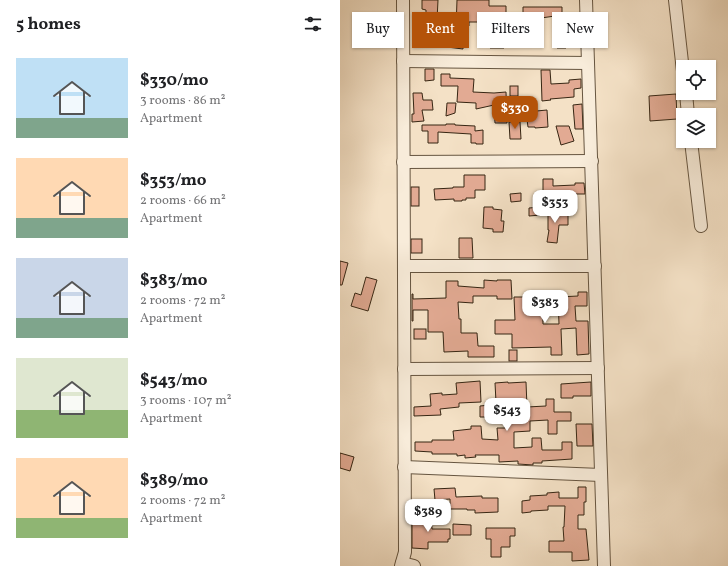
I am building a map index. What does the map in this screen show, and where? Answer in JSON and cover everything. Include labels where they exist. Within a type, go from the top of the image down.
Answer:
[{"type":"street","points":[[403,0],[405,552],[402,564],[414,566]]},
{"type":"street","points":[[586,0],[604,566]]},
{"type":"street","points":[[675,0],[682,60]]},
{"type":"street","points":[[403,61],[588,63]]},
{"type":"street","points":[[692,148],[701,226]]},
{"type":"street","points":[[403,162],[592,161]]},
{"type":"street","points":[[404,266],[595,266]]},
{"type":"street","points":[[404,369],[598,368]]},
{"type":"street","points":[[404,467],[601,475]]},
{"type":"building","points":[[422,0],[438,0],[437,12],[426,12],[426,10],[422,9]]},
{"type":"building","points":[[457,0],[489,0],[489,6],[506,6],[506,12],[477,12],[477,22],[469,22],[469,12],[457,12]]},
{"type":"building","points":[[523,7],[562,7],[562,12],[552,12],[552,16],[544,18],[544,12],[523,12]]},
{"type":"building","points":[[425,69],[434,69],[434,80],[425,81]]},
{"type":"building","points":[[541,70],[550,70],[551,84],[569,83],[569,80],[581,79],[581,88],[574,89],[574,97],[542,101]]},
{"type":"building","points":[[441,74],[450,74],[450,78],[474,79],[473,92],[506,92],[507,123],[495,123],[494,105],[476,109],[476,103],[457,102],[458,86],[441,86]]},
{"type":"building","points":[[510,86],[518,86],[518,96],[510,96]]},
{"type":"building","points":[[413,93],[422,93],[423,100],[432,100],[433,110],[422,110],[424,121],[412,122],[412,114],[414,114]]},
{"type":"building","points":[[676,94],[676,119],[650,121],[649,96]]},
{"type":"building","points":[[447,103],[456,103],[455,113],[446,116]]},
{"type":"building","points":[[582,104],[583,129],[575,129],[573,105]]},
{"type":"building","points":[[547,110],[548,127],[528,127],[526,112]]},
{"type":"building","points":[[509,122],[520,122],[521,139],[510,139]]},
{"type":"building","points":[[446,124],[475,126],[475,131],[483,130],[483,144],[471,143],[471,134],[438,132],[438,143],[428,143],[428,131],[422,131],[422,125]]},
{"type":"building","points":[[556,126],[569,126],[574,141],[561,145]]},
{"type":"building","points":[[464,175],[485,175],[485,190],[475,190],[475,198],[466,198],[466,200],[462,201],[454,201],[454,199],[435,200],[434,189],[464,187]]},
{"type":"building","points":[[543,179],[553,179],[553,186],[584,183],[585,194],[543,194]]},
{"type":"building","points":[[411,187],[419,187],[419,206],[411,206]]},
{"type":"building","points":[[521,193],[521,201],[511,202],[510,194]]},
{"type":"building","points":[[484,207],[493,207],[493,209],[502,210],[501,221],[504,221],[503,232],[493,232],[493,229],[483,228]]},
{"type":"building","points":[[541,207],[541,215],[529,216],[529,208]]},
{"type":"building","points":[[555,207],[557,215],[568,215],[568,225],[559,225],[557,243],[547,242],[549,230],[548,208]]},
{"type":"building","points":[[459,238],[472,238],[473,258],[459,258]]},
{"type":"building","points":[[411,239],[422,239],[422,253],[411,253]]},
{"type":"building","points":[[340,261],[348,263],[342,285],[340,285]]},
{"type":"building","points":[[366,277],[377,280],[368,311],[351,306],[355,293],[361,295]]},
{"type":"building","points":[[484,280],[511,280],[512,299],[497,299],[497,296],[473,296],[473,303],[458,302],[459,319],[461,319],[461,333],[477,333],[478,346],[494,346],[494,357],[468,357],[468,351],[444,352],[443,332],[428,332],[428,310],[413,310],[412,321],[412,294],[413,299],[446,298],[446,281],[458,281],[458,286],[484,288]]},
{"type":"building","points":[[578,292],[587,292],[587,306],[575,306],[576,321],[588,321],[589,354],[577,355],[576,328],[561,329],[562,355],[551,355],[551,347],[512,348],[512,334],[495,334],[495,320],[515,320],[514,297],[542,295],[543,324],[559,324],[558,298],[578,296]]},
{"type":"building","points":[[414,329],[426,329],[426,339],[414,339]]},
{"type":"building","points":[[509,350],[517,350],[517,361],[509,361]]},
{"type":"building","points":[[480,381],[481,402],[459,403],[459,407],[440,409],[441,415],[414,416],[414,407],[431,406],[430,394],[457,394],[456,383]]},
{"type":"building","points":[[526,382],[527,407],[546,406],[546,399],[554,399],[554,412],[571,412],[571,421],[557,421],[557,434],[548,434],[548,420],[530,421],[530,431],[514,432],[514,448],[532,447],[532,438],[541,438],[542,450],[562,450],[562,442],[572,442],[572,459],[542,461],[542,463],[533,463],[533,465],[518,464],[518,461],[499,462],[499,455],[475,455],[476,457],[465,458],[465,455],[457,456],[457,454],[432,454],[432,452],[415,451],[415,442],[454,440],[453,431],[471,429],[471,426],[481,426],[482,439],[498,440],[497,428],[505,428],[505,418],[513,418],[512,401],[496,402],[495,383]]},
{"type":"building","points":[[591,382],[591,396],[561,398],[561,384]]},
{"type":"building","points":[[490,405],[490,417],[480,417],[480,406]]},
{"type":"building","points":[[576,424],[592,424],[593,446],[577,446]]},
{"type":"building","points":[[340,453],[354,457],[350,471],[340,468]]},
{"type":"building","points":[[578,487],[586,487],[584,515],[578,515],[578,529],[586,529],[589,560],[572,561],[572,552],[549,552],[549,541],[564,541],[563,527],[565,506],[548,506],[548,510],[522,513],[522,501],[530,500],[530,496],[547,495],[547,493],[559,492],[559,498],[578,498]]},
{"type":"building","points":[[455,488],[456,497],[482,496],[482,498],[498,498],[498,512],[475,513],[475,510],[450,509],[450,499],[435,500],[434,489]]},
{"type":"building","points":[[422,511],[431,511],[432,529],[450,529],[450,539],[448,539],[448,542],[428,542],[428,549],[412,548],[412,523],[422,523]]},
{"type":"building","points":[[453,524],[471,525],[471,535],[453,535]]},
{"type":"building","points":[[486,528],[515,528],[515,536],[510,536],[510,547],[501,547],[501,557],[491,557],[491,539],[486,539]]}]
